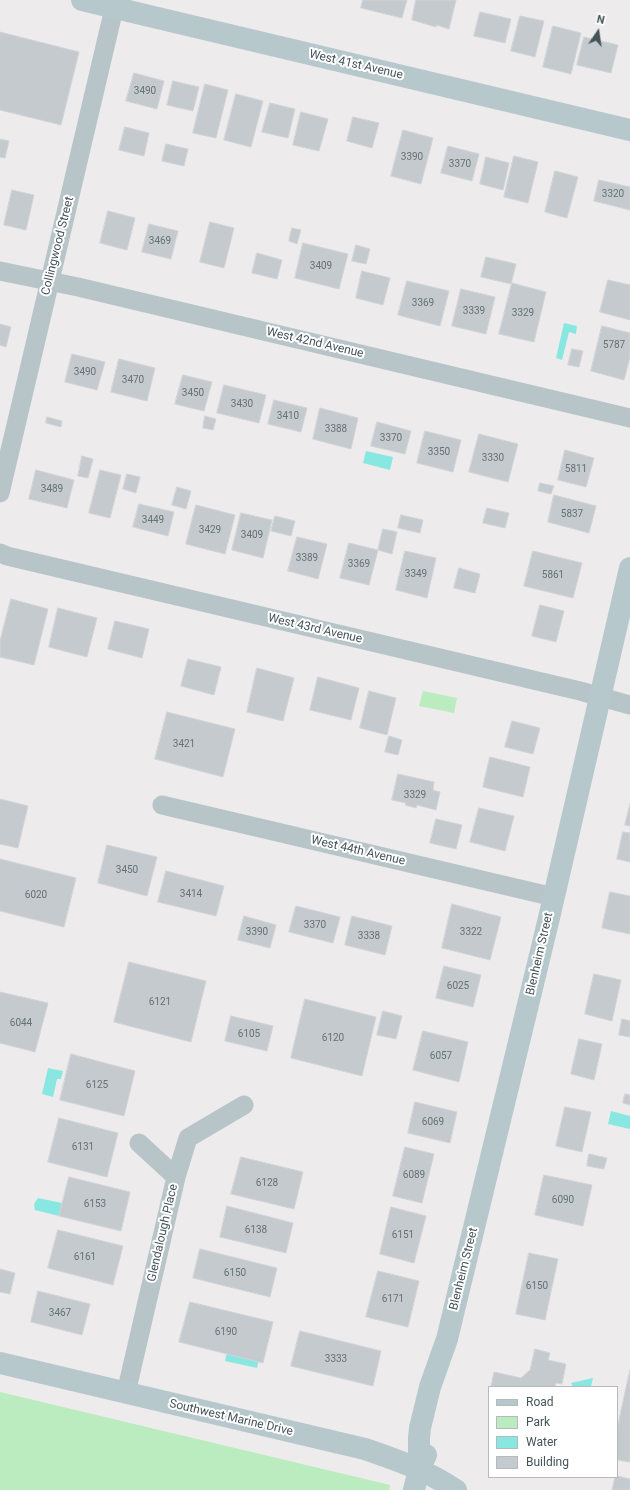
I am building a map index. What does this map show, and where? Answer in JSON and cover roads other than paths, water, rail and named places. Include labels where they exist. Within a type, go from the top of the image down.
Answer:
[{"type":"main road","name":"West 41st Avenue","points":[[82,0],[115,4],[630,130]]},
{"type":"main road","name":"Blenheim Street","points":[[414,1490],[419,1468],[432,1443],[438,1418],[444,1384],[447,1339],[554,897],[630,568]]},
{"type":"main road","name":"Southwest Marine Drive","points":[[0,1363],[365,1449],[419,1468],[445,1482],[456,1490]]},
{"type":"street","name":"Collingwood Street","points":[[0,493],[115,4]]},
{"type":"street","name":"West 42nd Avenue","points":[[0,271],[50,281],[630,418]]},
{"type":"street","points":[[0,548],[0,554]]},
{"type":"street","name":"West 43rd Avenue","points":[[0,554],[630,704]]},
{"type":"street","name":"West 44th Avenue","points":[[162,805],[554,897]]},
{"type":"street","name":"Glendalough Place","points":[[126,1393],[176,1177],[188,1138],[244,1105]]},
{"type":"street","points":[[139,1143],[176,1177]]},
{"type":"water","points":[[564,323],[577,326],[576,334],[569,332],[562,360],[556,358]]},
{"type":"water","points":[[366,451],[393,457],[390,470],[363,463]]},
{"type":"water","points":[[48,1068],[63,1071],[61,1079],[57,1079],[53,1097],[42,1094]]},
{"type":"water","points":[[611,1111],[630,1116],[630,1129],[608,1124]]},
{"type":"water","points":[[38,1198],[62,1203],[59,1216],[35,1210],[34,1204]]},
{"type":"water","points":[[229,1343],[261,1350],[257,1368],[225,1361]]},
{"type":"water","points":[[593,1378],[591,1386],[572,1386],[571,1383]]}]
